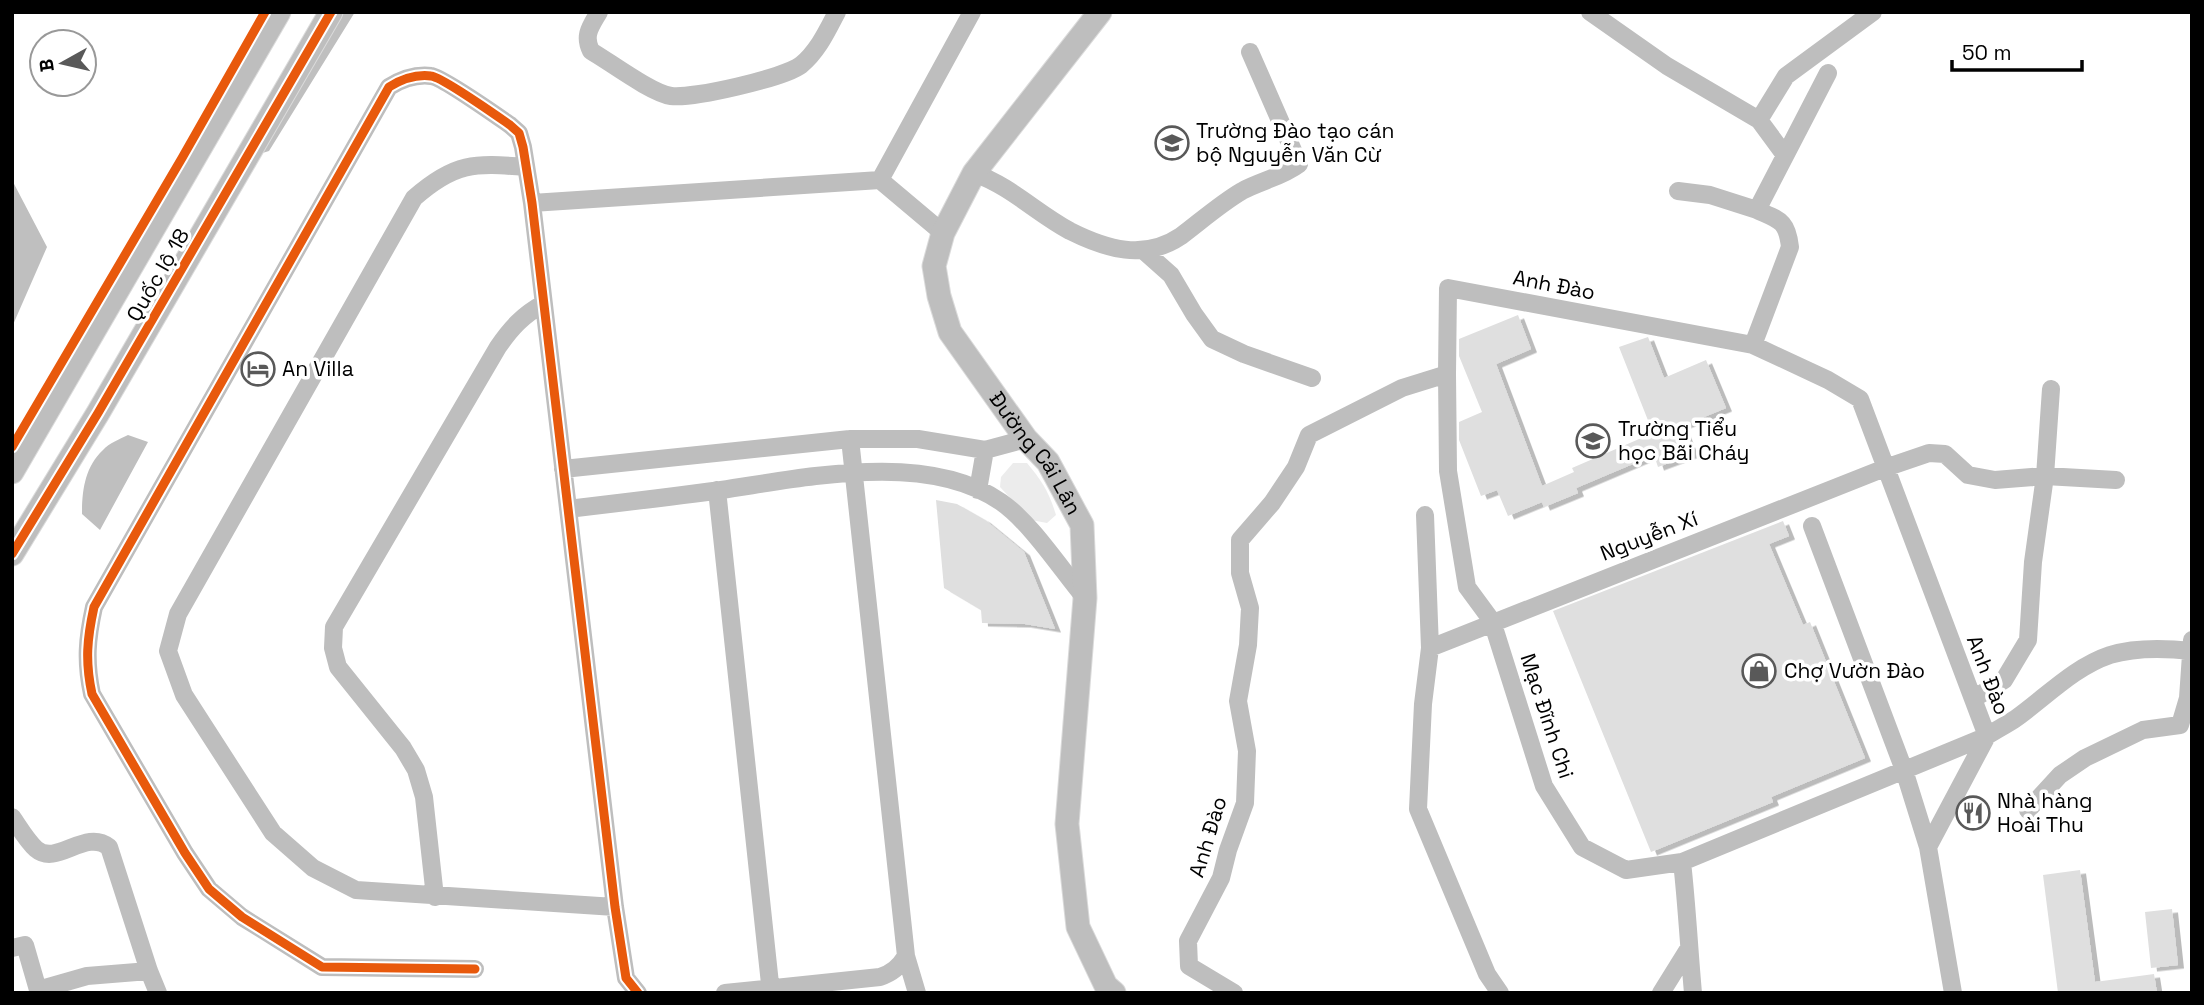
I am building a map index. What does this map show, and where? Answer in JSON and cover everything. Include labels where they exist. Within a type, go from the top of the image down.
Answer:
[{"type":"main road","name":"Quốc lộ 18","points":[[187,161],[265,12]]},
{"type":"main road","name":"Quốc lộ 18","points":[[12,447],[54,386],[279,12]]},
{"type":"main road","name":"Quốc lộ 18","points":[[225,184],[317,12]]},
{"type":"main road","name":"Quốc lộ 18","points":[[16,537],[225,184],[331,12]]},
{"type":"main road","name":"Đường Cái Lân","points":[[1100,12],[974,173],[943,233],[934,266],[939,296],[950,332],[1026,439],[1048,462],[1082,524],[1085,597],[1067,824],[1078,927],[1106,986],[1114,993]]},
{"type":"main road","name":"Quốc lộ 18","points":[[12,472],[54,386]]},
{"type":"street","points":[[599,12],[587,32],[586,42],[591,51],[669,96],[689,96],[778,76],[799,67],[818,48],[837,12]]},
{"type":"street","points":[[880,180],[972,12]]},
{"type":"street","points":[[1590,12],[1667,66],[1759,121],[1784,154]]},
{"type":"street","points":[[1759,121],[1786,76],[1873,12]]},
{"type":"street","points":[[974,173],[996,181],[1068,230],[1106,248],[1144,251],[1178,237],[1243,191],[1288,173],[1299,164],[1250,51]]},
{"type":"street","points":[[1757,210],[1828,73]]},
{"type":"street","points":[[475,969],[322,967],[242,917],[209,889],[197,871],[92,694],[86,669],[87,638],[94,607],[389,87],[402,79],[417,76],[434,76],[519,133],[532,203],[615,907],[626,978],[638,993]]},
{"type":"street","points":[[526,167],[483,164],[458,169],[435,180],[414,198],[178,614],[169,651],[184,695],[273,833],[313,868],[356,890],[615,907]]},
{"type":"street","points":[[532,203],[880,180],[943,233]]},
{"type":"street","points":[[1678,191],[1710,195],[1757,210],[1782,221],[1788,231],[1790,247],[1753,345]]},
{"type":"street","points":[[1144,251],[1171,275],[1212,339],[1244,354],[1312,378]]},
{"type":"street","name":"Anh Đào","points":[[1234,993],[1189,966],[1188,941],[1221,878],[1245,803],[1247,751],[1238,701],[1248,645],[1250,608],[1240,573],[1240,540],[1272,503],[1296,467],[1309,435],[1402,388],[1447,374],[1448,288],[1753,345],[1828,380],[1860,399],[1987,736],[1928,847]]},
{"type":"street","points":[[435,897],[424,797],[416,770],[403,748],[338,667],[333,648],[334,627],[498,347],[510,329],[525,314],[543,304]]},
{"type":"street","name":"Mạc Đĩnh Chi","points":[[1447,374],[1448,471],[1467,587],[1492,621],[1544,786],[1582,847],[1626,870],[1682,862],[1987,736],[2015,719],[2042,696],[2087,665],[2112,654],[2191,647]]},
{"type":"street","points":[[1973,699],[2004,680],[2028,640],[2033,562],[2045,476],[2052,389]]},
{"type":"street","points":[[564,469],[850,439],[918,439],[985,450],[1026,439]]},
{"type":"street","points":[[850,439],[906,956],[917,993]]},
{"type":"street","points":[[978,490],[985,450]]},
{"type":"street","name":"Nguyễn Xí","points":[[1430,648],[1492,621],[1929,453],[1945,454],[1968,475],[1995,480],[2045,476],[2116,480]]},
{"type":"street","points":[[568,509],[854,471],[931,475],[954,480],[999,500],[1019,516],[1085,597]]},
{"type":"street","points":[[717,490],[771,990]]},
{"type":"street","points":[[1425,515],[1430,648],[1423,704],[1418,809],[1487,974],[1500,993]]},
{"type":"street","points":[[1812,526],[1904,770],[1928,847],[1953,993]]},
{"type":"street","points":[[2028,810],[2060,775],[2085,758],[2143,730],[2180,725],[2188,698],[2191,647]]},
{"type":"street","points":[[12,817],[36,850],[57,852],[93,840],[102,841],[109,847],[149,971],[159,993]]},
{"type":"street","points":[[1682,862],[1689,918],[1693,993]]},
{"type":"street","points":[[12,948],[25,945],[38,990],[87,976],[149,971]]},
{"type":"street","points":[[1661,993],[1689,948]]},
{"type":"street","points":[[725,993],[880,977],[891,973],[906,956]]},
{"type":"shaded area","points":[[337,12],[355,12],[269,151],[256,155]]},
{"type":"shaded area","points":[[12,180],[47,247],[12,327]]},
{"type":"shaded area","points":[[128,435],[148,442],[100,530],[82,514],[88,471],[103,450]]},
{"type":"shaded area","points":[[1013,463],[1027,463],[1044,487],[1056,515],[1047,523],[1031,520],[1000,487],[1001,477]]},
{"type":"building","points":[[1518,315],[1531,349],[1496,364],[1542,486],[1574,472],[1572,468],[1653,433],[1619,347],[1648,337],[1664,378],[1706,360],[1726,408],[1682,426],[1693,454],[1658,467],[1654,455],[1576,488],[1578,493],[1544,507],[1542,502],[1508,516],[1497,490],[1481,496],[1459,440],[1459,422],[1482,412],[1459,356],[1459,339]]},
{"type":"building","points":[[936,500],[957,504],[985,520],[1024,552],[1055,629],[1025,624],[982,623],[981,610],[944,588]]},
{"type":"building","name":"Chợ Vườn Đào","points":[[1783,521],[1789,536],[1769,544],[1803,625],[1810,622],[1865,758],[1771,797],[1773,802],[1651,852],[1553,611]]},
{"type":"building","points":[[2080,870],[2095,982],[2154,974],[2157,993],[2058,993],[2043,875]]},
{"type":"building","points":[[2172,909],[2178,965],[2151,968],[2145,912]]},
{"type":"cycle path","points":[[12,447],[265,12]]},
{"type":"cycle path","points":[[12,554],[98,413],[331,12]]},
{"type":"cycle path","points":[[475,969],[322,967],[242,917],[209,889],[185,853],[92,694],[88,660],[88,640],[94,607],[389,87],[404,79],[420,76],[437,78],[510,125],[519,133],[523,147],[532,203],[615,907],[626,978],[638,993]]},
{"type":"place","name":"Trường Đào tạo cán bộ Nguyễn Văn Cừ","points":[[1172,143]]},
{"type":"place","name":"An Villa","points":[[258,369]]},
{"type":"place","name":"Trường Tiểu học Bãi Cháy","points":[[1593,441]]},
{"type":"place","name":"Chợ Vườn Đào","points":[[1759,671]]},
{"type":"place","name":"Nhà hàng Hoài Thu","points":[[1973,813]]}]
